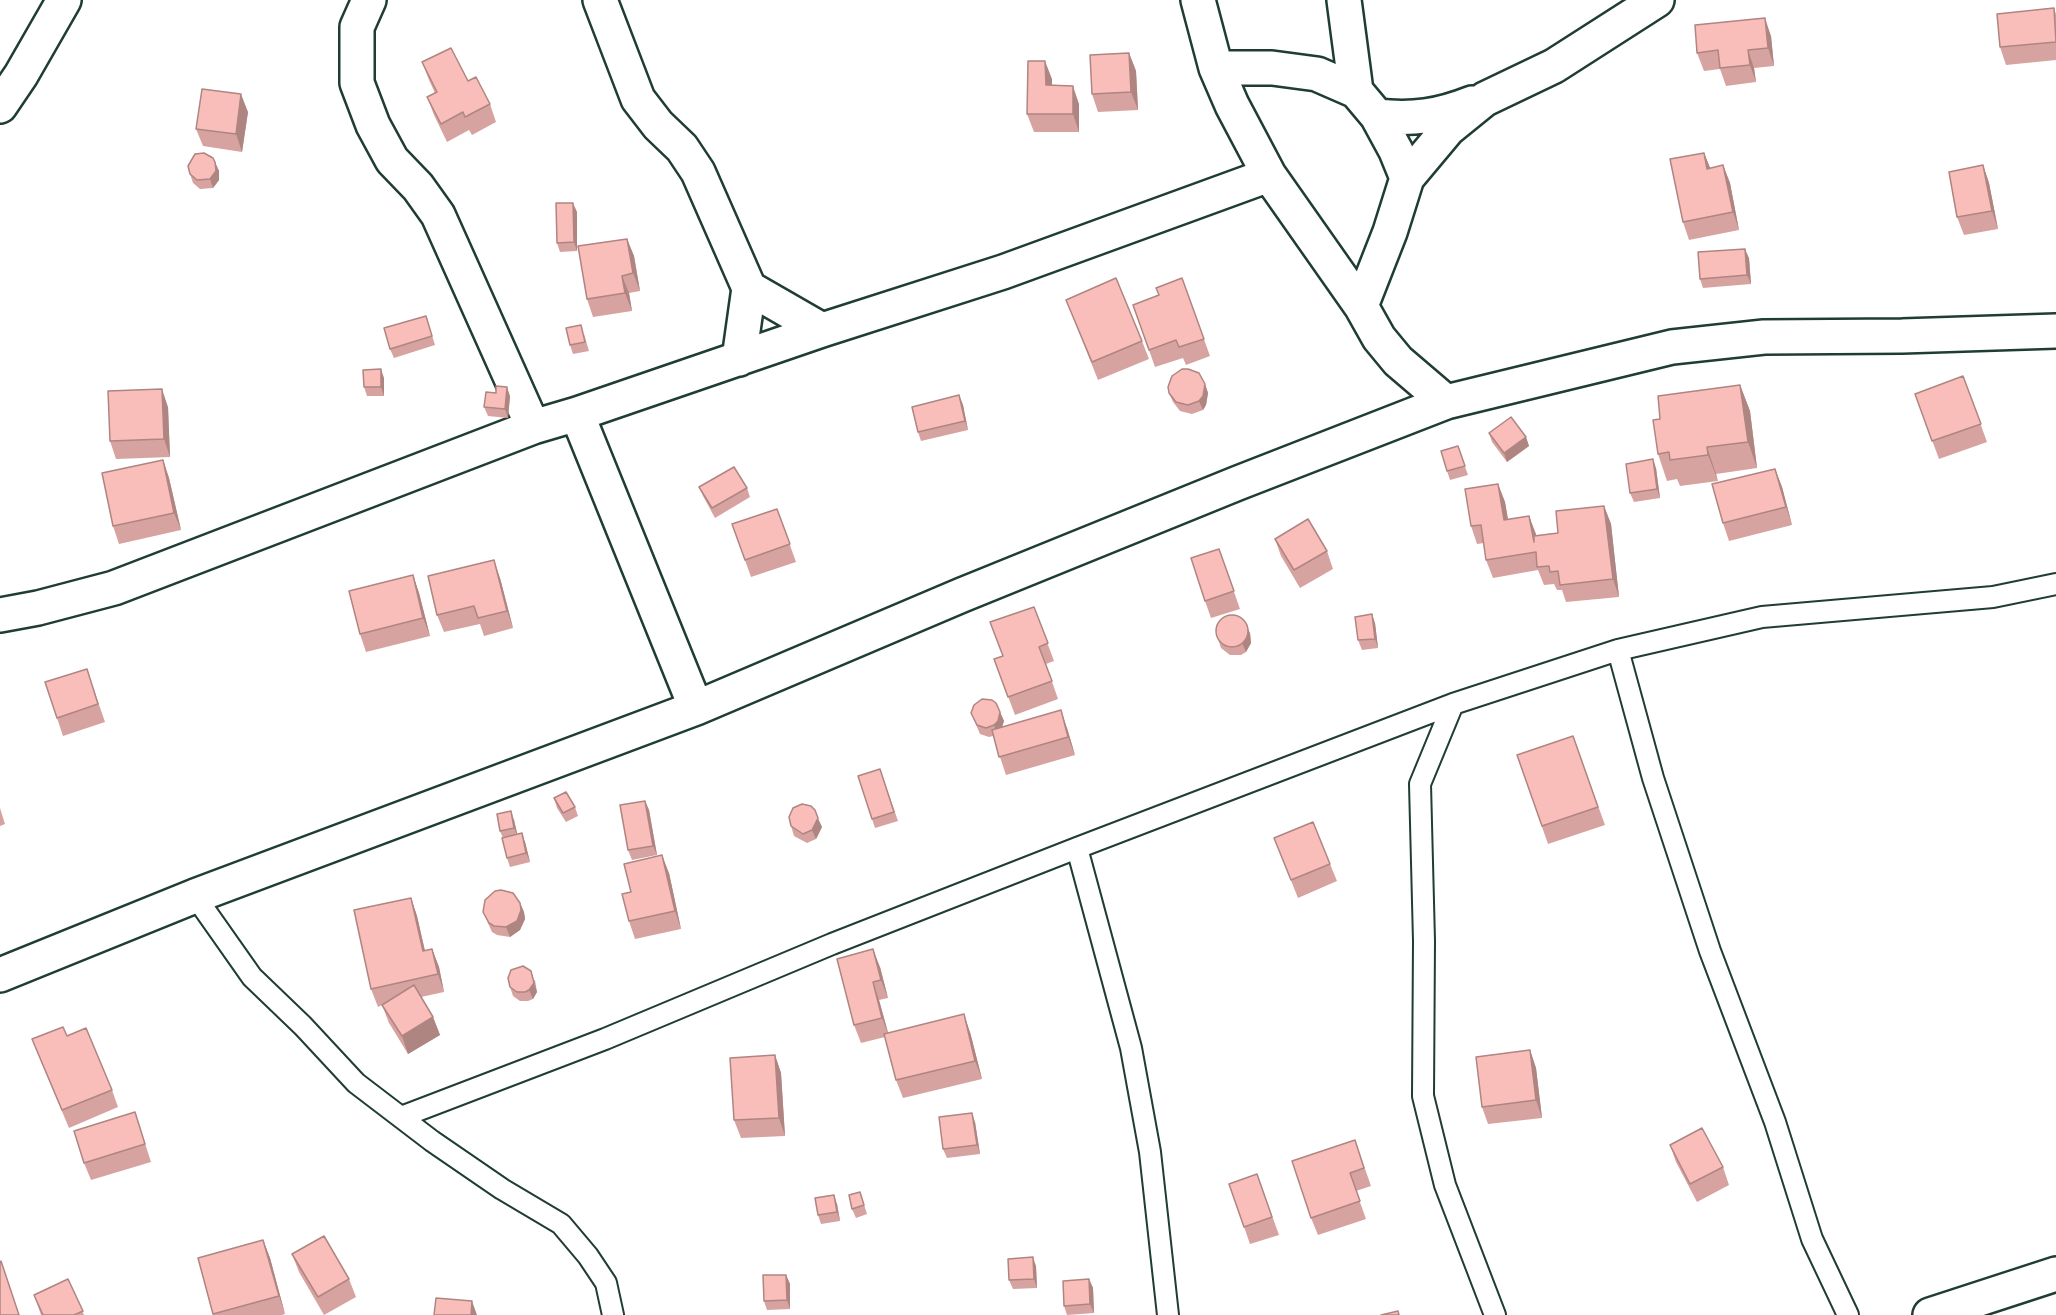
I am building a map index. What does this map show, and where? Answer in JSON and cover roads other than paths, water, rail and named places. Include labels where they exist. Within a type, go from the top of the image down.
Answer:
[{"type":"street","points":[[0,106],[21,75],[64,0]]},
{"type":"street","points":[[369,0],[357,27],[357,83],[373,125],[392,160],[418,187],[438,215],[533,427]]},
{"type":"street","points":[[600,0],[638,99],[658,125],[682,148],[698,172],[749,288],[739,358]]},
{"type":"street","points":[[1198,0],[1216,68],[1232,105],[1269,175],[1361,306],[1378,338],[1398,361],[1446,402]]},
{"type":"street","points":[[1344,0],[1356,91]]},
{"type":"street","points":[[1377,116],[1402,119],[1425,117],[1452,111],[1485,99],[1554,66],[1657,0]]},
{"type":"street","points":[[1216,68],[1272,68],[1317,74],[1356,91],[1377,116],[1396,151],[1407,178]]},
{"type":"street","points":[[1361,306],[1390,232],[1407,178],[1448,129],[1485,99]]},
{"type":"street","points":[[0,615],[38,608],[114,588],[533,427],[1003,272],[1269,175]]},
{"type":"street","points":[[749,288],[822,330]]},
{"type":"street","points":[[0,975],[195,896],[696,708],[962,595],[1238,483],[1446,402],[1672,347],[1764,337],[1902,336],[2056,331]]},
{"type":"street","points":[[577,414],[696,708]]},
{"type":"street","points":[[1930,1315],[2056,1274]]},
{"type":"lane","points":[[401,1118],[605,1039],[832,944],[1453,704],[1618,650],[1761,617],[1993,597],[2056,584]]},
{"type":"lane","points":[[1618,650],[1653,778],[1710,951],[1775,1122],[1812,1239],[1848,1315]]},
{"type":"lane","points":[[1453,704],[1420,784],[1424,940],[1422,1096],[1445,1185],[1495,1315]]},
{"type":"lane","points":[[1077,849],[1131,1048],[1150,1152],[1168,1315]]},
{"type":"lane","points":[[195,896],[252,977],[303,1026],[356,1083],[432,1141],[502,1189],[561,1224],[588,1256],[606,1283],[614,1315]]}]
